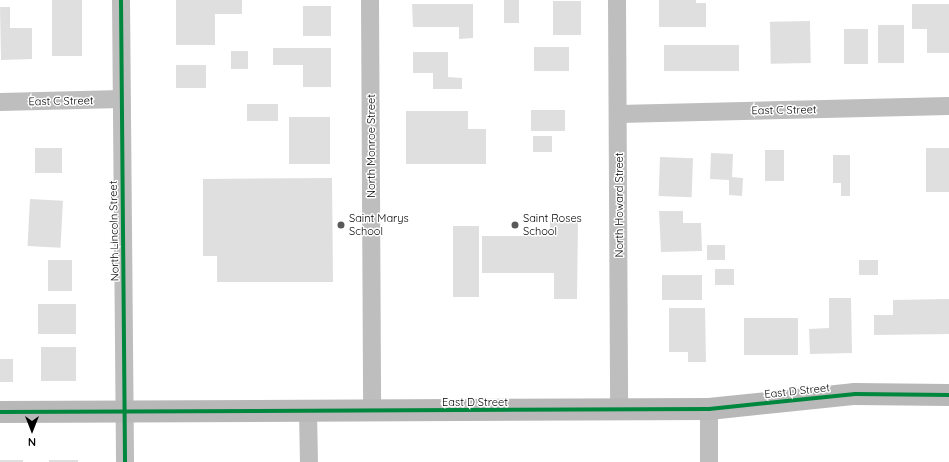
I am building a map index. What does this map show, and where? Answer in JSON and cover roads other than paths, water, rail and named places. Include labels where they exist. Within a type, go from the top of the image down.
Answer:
[{"type":"street","name":"North Lincoln Street","points":[[121,0],[125,462]]},
{"type":"street","name":"North Monroe Street","points":[[370,0],[372,411]]},
{"type":"street","name":"North Howard Street","points":[[617,0],[619,114],[619,410]]},
{"type":"street","name":"East C Street","points":[[0,102],[122,99]]},
{"type":"street","name":"East C Street","points":[[619,114],[949,106]]},
{"type":"street","name":"East D Street","points":[[0,412],[308,412],[709,409],[855,394],[949,395]]},
{"type":"street","points":[[709,409],[709,462]]},
{"type":"street","points":[[308,412],[309,462]]},
{"type":"place","name":"Saint Marys School","points":[[341,225]]},
{"type":"place","name":"Saint Roses School","points":[[515,225]]}]
